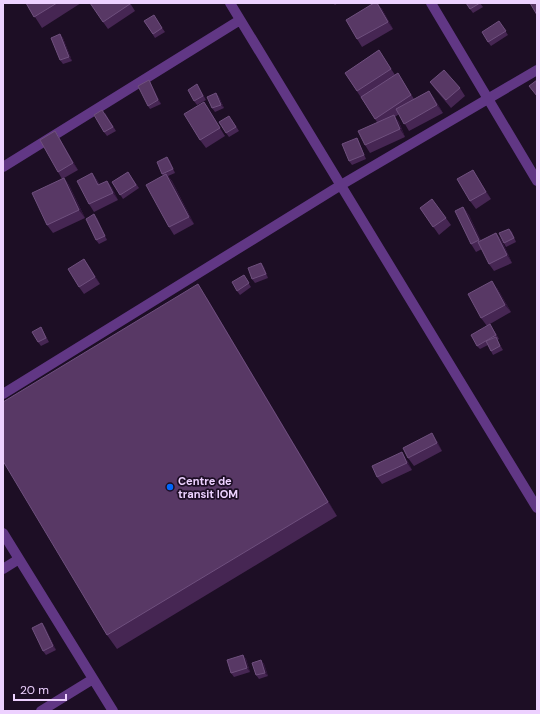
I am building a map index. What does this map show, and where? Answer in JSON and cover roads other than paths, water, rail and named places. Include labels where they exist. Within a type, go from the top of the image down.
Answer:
[{"type":"street","points":[[230,3],[537,508]]},
{"type":"street","points":[[431,3],[537,181]]},
{"type":"street","points":[[3,167],[240,20]]},
{"type":"street","points":[[3,394],[341,185],[489,100],[537,70]]},
{"type":"street","points":[[3,533],[112,711]]},
{"type":"street","points":[[3,569],[19,559]]},
{"type":"street","points":[[41,711],[93,679]]},
{"type":"place","name":"Centre de transit IOM","points":[[170,487]]}]
